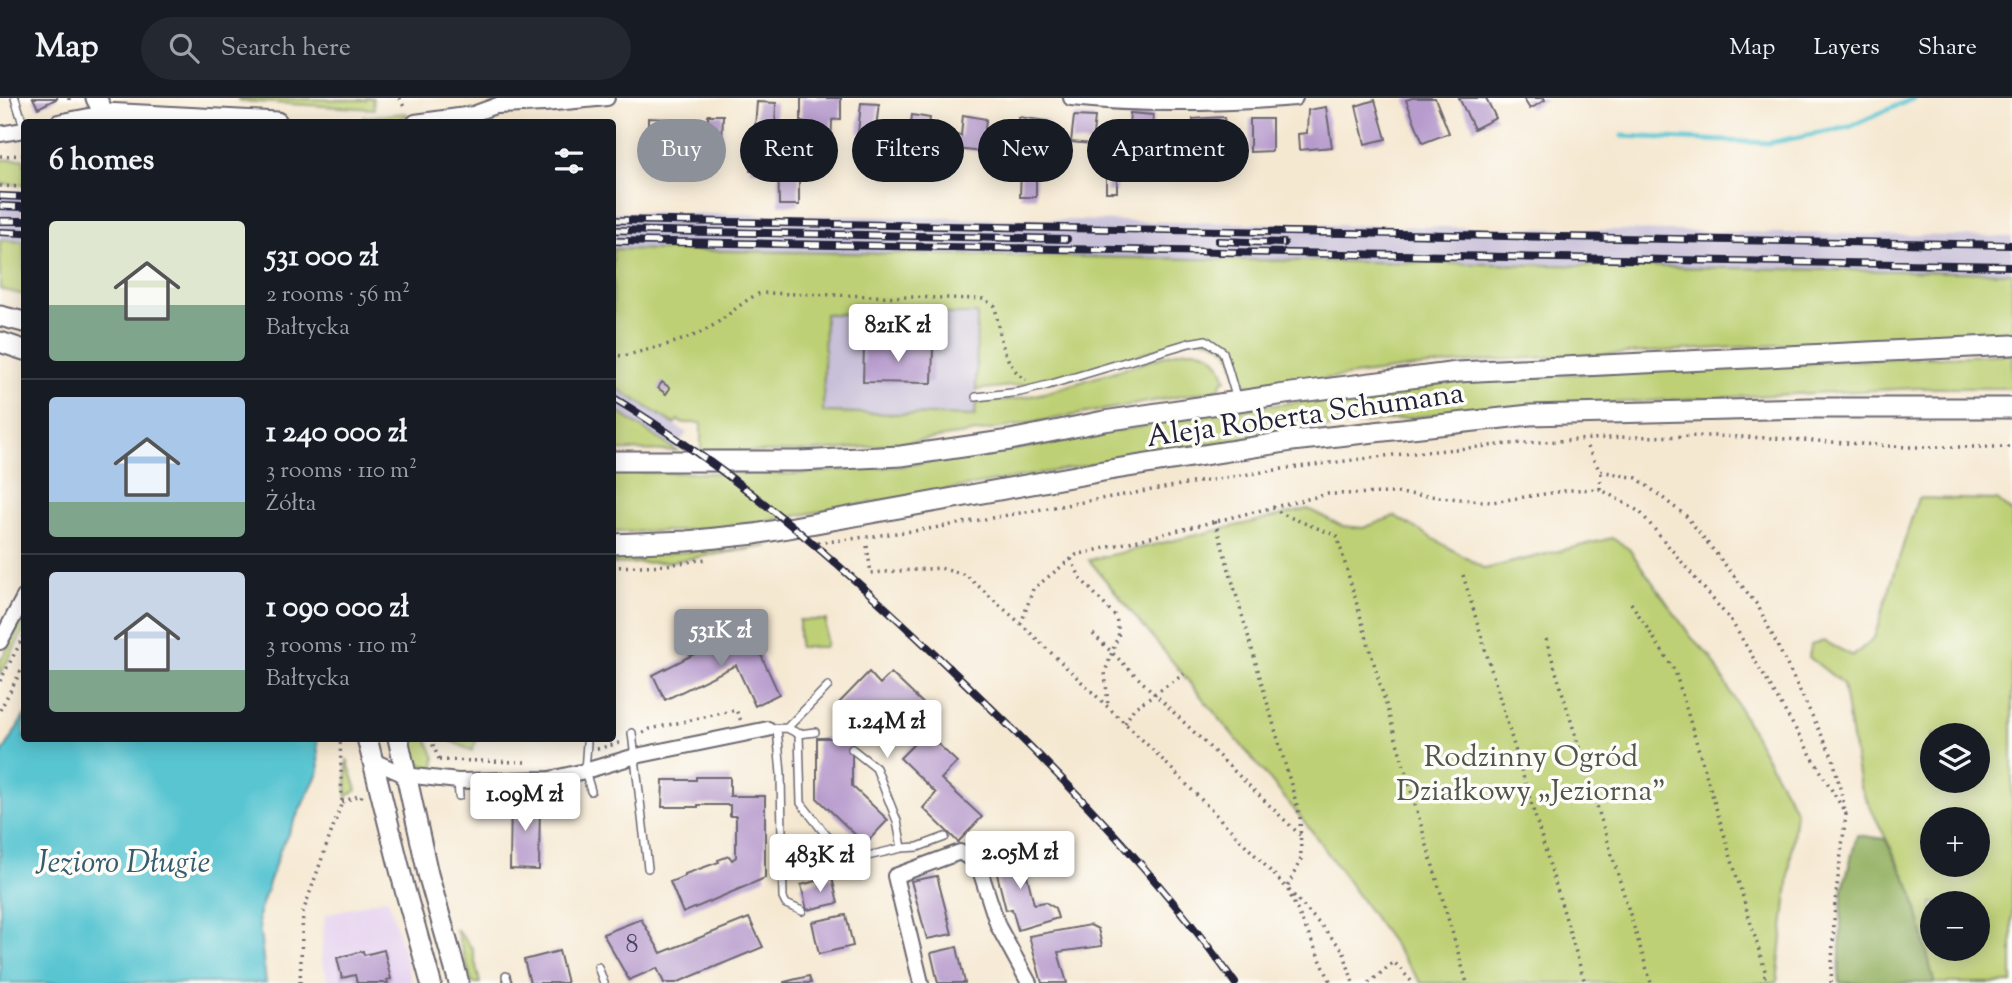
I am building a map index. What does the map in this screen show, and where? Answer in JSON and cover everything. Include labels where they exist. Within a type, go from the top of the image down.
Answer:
[{"type":"main road","points":[[100,105],[246,119]]},
{"type":"main road","points":[[0,316],[21,322]]},
{"type":"main road","points":[[0,342],[21,349]]},
{"type":"main road","name":"Aleja Roberta Schumana","points":[[616,461],[799,461],[901,456],[1010,440],[1104,421],[1458,372],[2012,345]]},
{"type":"main road","name":"Aleja Roberta Schumana","points":[[616,544],[687,541],[755,534],[1109,470],[1292,441],[1531,415],[1809,408],[2012,408]]},
{"type":"main road","points":[[368,742],[431,983]]},
{"type":"main road","points":[[399,742],[428,874],[459,983]]},
{"type":"street","points":[[467,118],[513,98]]},
{"type":"street","points":[[498,106],[607,98]]},
{"type":"street","points":[[1071,98],[1180,104],[1295,98]]},
{"type":"street","points":[[65,119],[100,105]]},
{"type":"street","points":[[0,134],[21,130]]},
{"type":"street","points":[[0,642],[21,603]]},
{"type":"street","points":[[371,760],[405,775],[458,781],[550,779],[636,756],[773,728]]},
{"type":"street","points":[[920,983],[895,876],[960,852],[978,864],[998,926],[1029,983]]},
{"type":"lane","points":[[15,98],[21,119]]},
{"type":"lane","points":[[976,397],[1048,386],[1206,340],[1223,352],[1237,401]]},
{"type":"lane","points":[[787,728],[828,686]]},
{"type":"lane","points":[[802,911],[786,904],[783,898],[781,774],[773,728],[787,728],[799,734],[815,732]]},
{"type":"lane","points":[[799,734],[801,803],[826,835],[847,851],[863,858],[902,848],[918,847],[946,837]]},
{"type":"lane","points":[[633,735],[648,868]]},
{"type":"lane","points":[[587,743],[585,771],[591,791]]},
{"type":"lane","points":[[852,749],[876,768],[897,821],[902,848]]},
{"type":"lane","points":[[458,781],[459,796]]},
{"type":"lane","points":[[598,967],[604,983]]},
{"type":"path","points":[[399,98],[406,110]]},
{"type":"path","points":[[0,156],[21,155]]},
{"type":"path","points":[[0,186],[21,187]]},
{"type":"path","points":[[616,355],[624,356],[699,333],[711,327],[743,301],[760,293],[983,299],[995,306],[1004,355],[1015,371],[1024,379],[1048,386]]},
{"type":"path","points":[[810,544],[928,529],[1282,469],[1508,444],[1625,437],[1712,436],[1907,447],[2012,447]]},
{"type":"path","points":[[1587,447],[1601,471],[1600,489]]},
{"type":"path","points":[[1601,471],[1637,478],[1686,516],[1758,606],[1833,758],[1846,814],[1835,902],[1831,983]]},
{"type":"path","points":[[1021,624],[1033,589],[1076,555],[1328,494],[1397,493],[1492,502],[1570,490],[1600,489],[1640,512],[1732,622],[1846,814]]},
{"type":"path","points":[[1273,507],[1282,514],[1337,536],[1467,983]]},
{"type":"path","points":[[1215,521],[1300,816],[1301,859],[1287,888]]},
{"type":"path","points":[[867,546],[871,573],[940,568],[966,575],[1021,624],[1158,755],[1287,888],[1343,950],[1353,983]]},
{"type":"path","points":[[616,567],[667,565],[706,559]]},
{"type":"path","points":[[1071,559],[1081,579],[1116,617],[1119,633],[1105,672],[1108,708]]},
{"type":"path","points":[[1462,575],[1585,983]]},
{"type":"path","points":[[1630,603],[1675,671],[1766,974],[1761,983]]},
{"type":"path","points":[[1093,634],[1300,835]]},
{"type":"path","points":[[1546,639],[1651,983]]},
{"type":"path","points":[[0,681],[21,642]]},
{"type":"path","points":[[0,710],[21,671]]},
{"type":"path","points":[[1125,723],[1134,708],[1184,674]]},
{"type":"path","points":[[616,741],[650,729],[736,710],[742,724]]},
{"type":"path","points":[[300,983],[303,912],[342,803],[340,742]]},
{"type":"path","points":[[432,742],[439,760],[438,778]]},
{"type":"path","points":[[587,752],[614,742]]},
{"type":"path","points":[[439,760],[537,763]]},
{"type":"path","points":[[342,803],[361,795]]},
{"type":"path","points":[[1287,888],[1331,983]]},
{"type":"path","points":[[1369,983],[1394,962],[1413,983]]},
{"type":"shaded area","points":[[0,191],[21,192],[21,242],[0,240]]},
{"type":"shaded area","points":[[616,212],[2012,237],[2012,273],[616,249]]},
{"type":"shaded area","points":[[825,314],[977,314],[976,416],[823,412]]},
{"type":"shaded area","points":[[616,388],[687,433],[674,449],[616,411]]},
{"type":"shaded area","points":[[388,898],[412,983],[329,983],[321,957],[325,915]]},
{"type":"green space","points":[[238,98],[373,98],[374,109],[239,101]]},
{"type":"green space","points":[[406,113],[408,116],[397,119],[362,117]]},
{"type":"green space","points":[[21,159],[21,185],[0,184],[0,160]]},
{"type":"green space","points":[[0,240],[21,242],[21,294],[0,289]]},
{"type":"green space","points":[[616,249],[2012,273],[2012,333],[1494,360],[1254,388],[1239,381],[1229,352],[1220,344],[1191,339],[1048,382],[976,390],[977,314],[825,314],[823,412],[975,416],[976,403],[1017,399],[1048,392],[1190,350],[1205,352],[1216,358],[1226,380],[1223,380],[1219,389],[1206,393],[936,438],[828,450],[701,451],[701,423],[681,423],[678,420],[674,424],[616,388]]},
{"type":"green space","points":[[2012,354],[2012,388],[1919,388],[1545,406],[1443,414],[1268,434],[754,523],[678,531],[616,532],[616,472],[795,474],[902,466],[1024,448],[1209,414],[1437,383],[1634,370]]},
{"type":"green space","points":[[616,411],[677,451],[616,450]]},
{"type":"green space","points":[[1918,498],[1997,500],[2012,512],[2012,983],[1934,983],[1929,961],[1990,961],[1990,891],[1920,891],[1920,922],[1913,892],[1860,787],[1843,684],[1809,657],[1811,645],[1824,641],[1853,656],[1874,638]]},
{"type":"green space","name":"Rodzinny Ogród Działkowy „Jeziorna”","points":[[1308,509],[1342,526],[1363,528],[1395,516],[1485,569],[1612,538],[1629,549],[1692,638],[1711,657],[1796,811],[1777,983],[1421,983],[1311,830],[1089,560]]},
{"type":"green space","points":[[768,546],[667,562],[616,564],[616,554],[721,549],[722,552]]},
{"type":"green space","points":[[799,620],[826,620],[826,647],[799,647]]},
{"type":"green space","points":[[21,624],[21,636],[0,675],[0,662]]},
{"type":"green space","points":[[413,742],[428,742],[435,758],[434,769],[415,762]]},
{"type":"green space","points":[[453,742],[476,742],[472,751]]},
{"type":"green space","points":[[347,759],[357,790],[346,797]]},
{"type":"green space","points":[[1857,835],[1885,839],[1913,892],[1920,922],[1920,961],[1929,961],[1934,983],[1839,983],[1842,893]]},
{"type":"green space","points":[[456,929],[472,948],[480,983],[472,983]]},
{"type":"water","name":"Jezioro Długie","points":[[21,721],[21,742],[317,742],[319,771],[280,850],[258,916],[266,983],[0,983],[0,757]]},
{"type":"building","points":[[33,98],[58,98],[38,108]]},
{"type":"building","points":[[801,98],[841,98],[841,119],[801,119]]},
{"type":"building","points":[[1435,98],[1449,133],[1423,143],[1406,100]]},
{"type":"building","points":[[1459,98],[1486,98],[1496,118],[1474,129]]},
{"type":"building","points":[[1523,98],[1544,98],[1545,100],[1530,109]]},
{"type":"building","points":[[1375,100],[1386,139],[1365,144],[1356,106]]},
{"type":"building","points":[[757,102],[776,103],[775,119],[756,119]]},
{"type":"building","points":[[861,103],[879,104],[877,119],[859,119]]},
{"type":"building","points":[[1326,107],[1332,147],[1299,150],[1298,134],[1307,133],[1308,110]]},
{"type":"building","points":[[1130,113],[1153,115],[1153,119],[1129,119]]},
{"type":"building","points":[[708,115],[723,115],[723,119],[708,119]]},
{"type":"building","points":[[912,115],[930,118],[930,119],[912,119]]},
{"type":"building","points":[[963,115],[986,119],[978,119],[978,151],[964,150]]},
{"type":"building","points":[[1074,116],[1095,117],[1087,119],[1087,144],[1073,142]]},
{"type":"building","points":[[1225,117],[1225,119],[1193,119]]},
{"type":"building","points":[[1250,119],[1272,119],[1272,151],[1250,152]]},
{"type":"building","points":[[779,182],[799,182],[799,205],[779,205]]},
{"type":"building","points":[[1020,182],[1036,182],[1036,197],[1020,197]]},
{"type":"building","points":[[1106,182],[1117,182],[1117,192],[1106,192]]},
{"type":"building","points":[[864,346],[933,347],[932,383],[863,382]]},
{"type":"building","points":[[662,382],[670,388],[666,394],[658,388]]},
{"type":"building","points":[[749,629],[779,694],[755,706],[736,665],[665,700],[653,675]]},
{"type":"building","points":[[869,672],[880,684],[891,673],[933,713],[920,727],[957,762],[941,779],[982,817],[958,842],[923,808],[936,793],[900,758],[913,745],[879,711],[852,740],[852,786],[888,820],[865,844],[817,798],[817,738],[832,738],[850,717],[837,705]]},
{"type":"building","points":[[696,777],[730,777],[730,796],[765,796],[765,878],[683,913],[670,882],[719,862],[718,860],[729,856],[732,860],[736,857],[736,816],[730,816],[730,805],[662,807],[663,780],[696,780]]},
{"type":"building","points":[[511,796],[540,797],[539,870],[510,869]]},
{"type":"building","points":[[1020,847],[1034,904],[1045,902],[1055,908],[1058,918],[1018,930],[1012,909],[1006,910],[992,854]]},
{"type":"building","points":[[937,876],[952,934],[927,939],[911,881]]},
{"type":"building","points":[[832,877],[838,903],[807,910],[801,885]]},
{"type":"building","points":[[846,915],[853,946],[819,954],[812,922]]},
{"type":"building","points":[[749,918],[763,947],[676,983],[664,983],[657,968],[629,980],[603,934],[641,919],[661,953]]},
{"type":"building","points":[[1090,925],[1098,929],[1102,946],[1058,952],[1067,983],[1042,983],[1029,936]]},
{"type":"building","points":[[957,947],[965,983],[938,983],[931,953]]},
{"type":"building","points":[[384,950],[391,979],[387,980],[388,983],[357,983],[355,975],[342,978],[337,958],[363,951],[364,955]]},
{"type":"building","points":[[559,951],[567,983],[530,983],[524,960]]},
{"type":"building","points":[[809,976],[811,983],[784,983],[784,982]]},
{"type":"waterway","points":[[1622,136],[1769,143],[1849,127],[1914,98]]},
{"type":"railway","points":[[0,196],[21,197]]},
{"type":"railway","points":[[0,206],[21,207]]},
{"type":"railway","points":[[616,220],[2012,245]]},
{"type":"railway","points":[[0,221],[21,221]]},
{"type":"railway","points":[[616,230],[1067,239]]},
{"type":"railway","points":[[0,232],[21,233]]},
{"type":"railway","points":[[616,241],[2012,266]]},
{"type":"railway","points":[[1218,241],[1284,243]]},
{"type":"railway","points":[[616,400],[707,460],[752,494],[838,565],[921,641],[999,715],[1106,825],[1173,902],[1235,983]]}]
